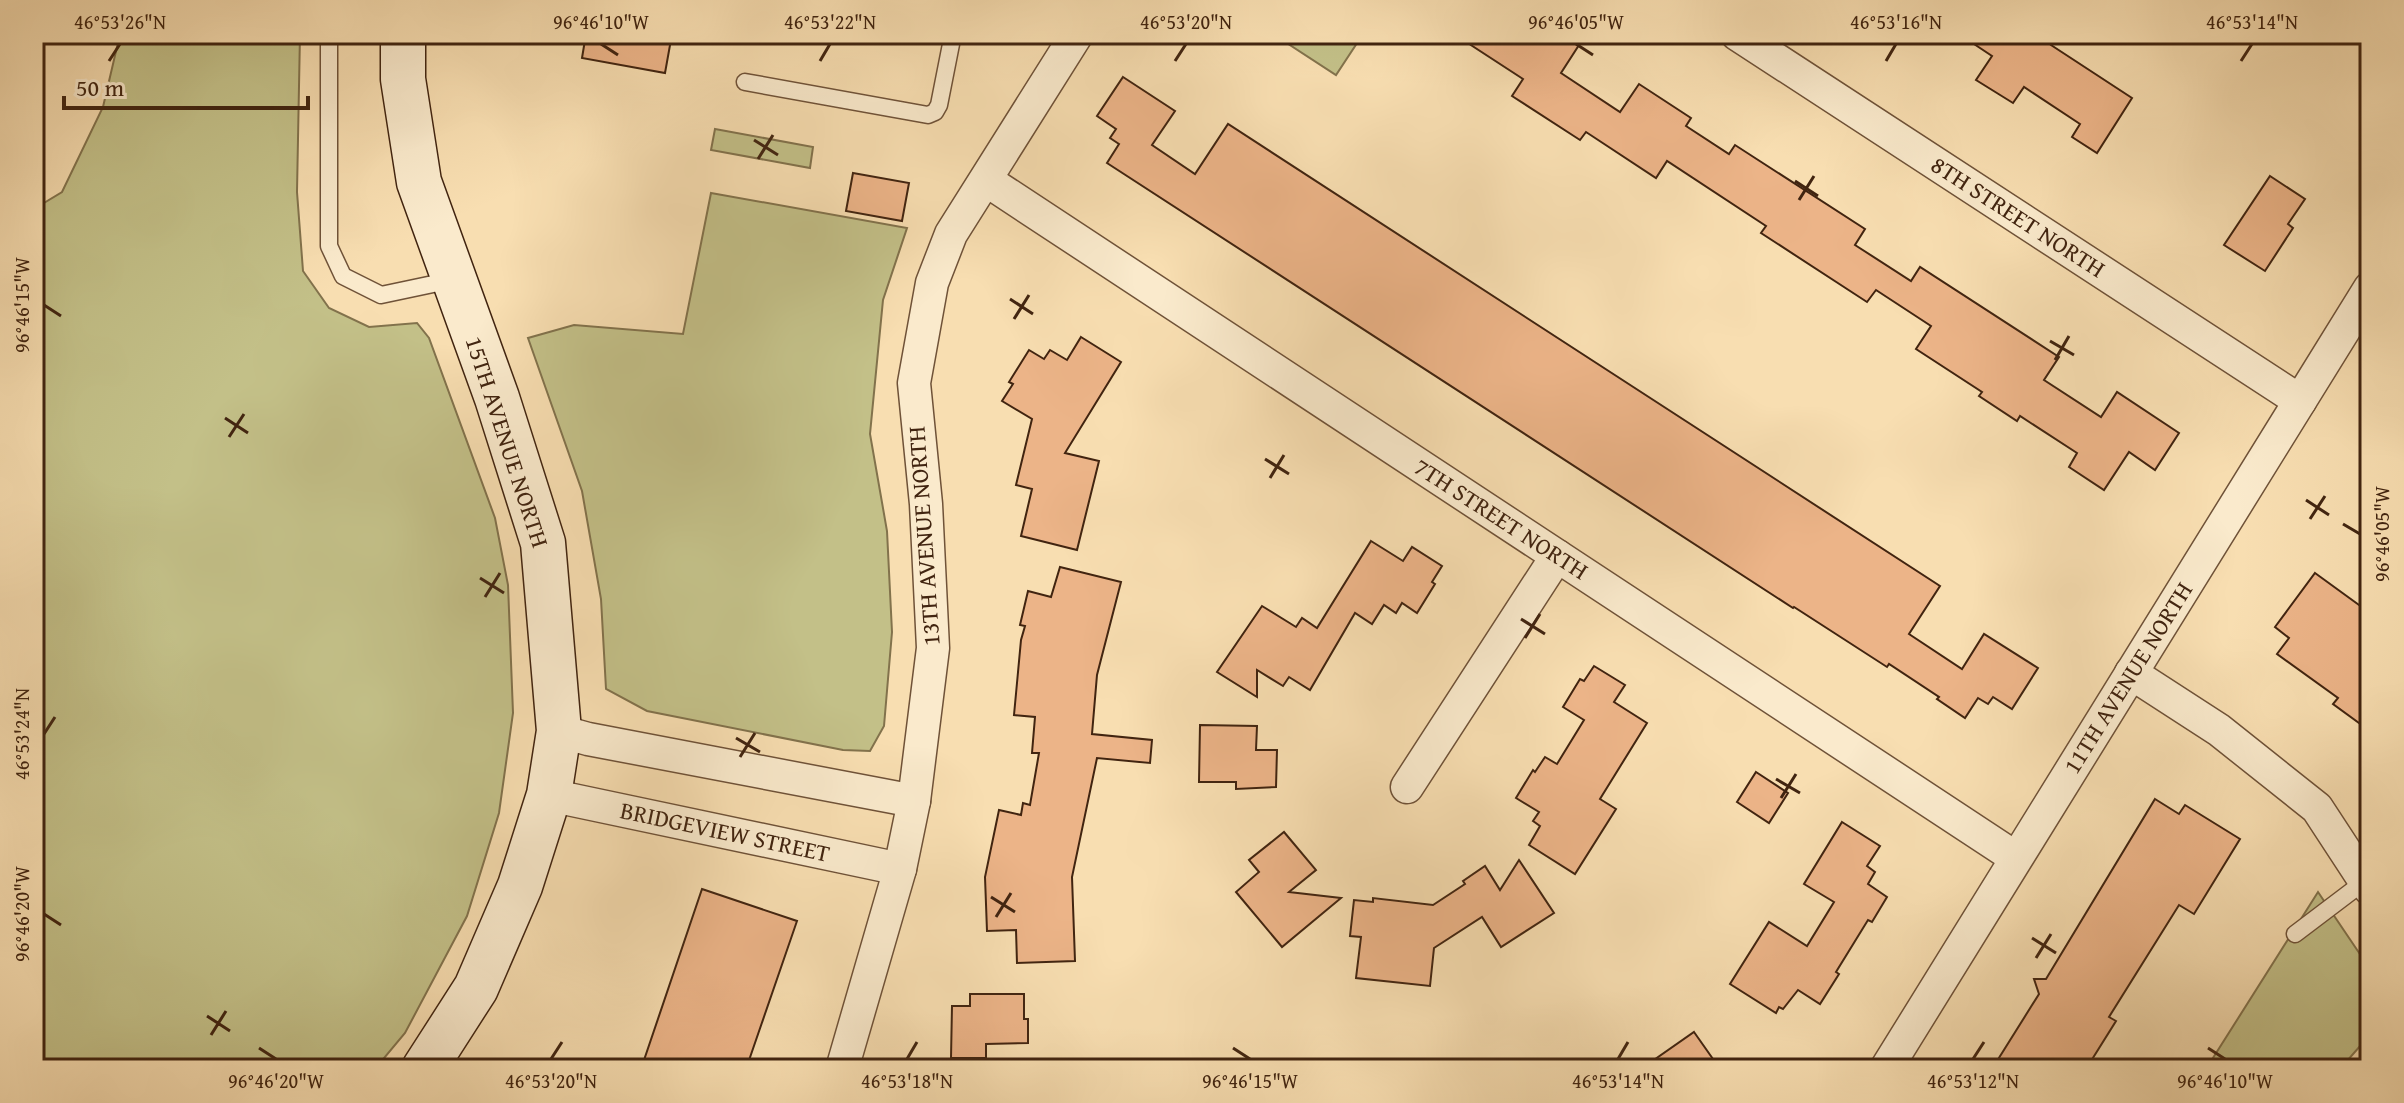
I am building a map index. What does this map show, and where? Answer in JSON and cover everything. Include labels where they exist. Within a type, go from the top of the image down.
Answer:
[{"type":"main road","name":"15TH AVENUE NORTH","points":[[403,34],[403,79],[419,182],[497,398],[543,543],[559,731],[549,795],[520,886],[476,988],[424,1069]]},
{"type":"street","name":"13TH AVENUE NORTH","points":[[842,1069],[900,869],[914,801],[933,648],[926,504],[914,383],[932,283],[951,234],[1077,34]]},
{"type":"street","name":"8TH STREET NORTH","points":[[1737,34],[2300,401]]},
{"type":"street","name":"7TH STREET NORTH","points":[[986,180],[2016,858]]},
{"type":"street","name":"11TH AVENUE NORTH","points":[[1886,1069],[2370,288]]},
{"type":"street","points":[[1407,787],[1557,556]]},
{"type":"street","points":[[2131,673],[2219,730],[2317,808],[2368,885]]},
{"type":"street","points":[[559,731],[914,801]]},
{"type":"street","name":"BRIDGEVIEW STREET","points":[[549,795],[900,869]]},
{"type":"lane","points":[[329,34],[329,246],[343,276],[381,295],[453,280]]},
{"type":"lane","points":[[745,82],[928,115],[935,112],[939,105],[953,34]]},
{"type":"lane","points":[[2295,934],[2368,885]]},
{"type":"shaded area","points":[[120,34],[300,34],[297,192],[303,271],[329,308],[369,327],[417,323],[429,338],[495,518],[508,585],[513,713],[499,813],[467,916],[405,1033],[375,1069],[34,1069],[34,209],[62,192],[103,107]]},
{"type":"shaded area","points":[[1273,34],[1363,34],[1336,75]]},
{"type":"shaded area","points":[[715,129],[813,147],[810,168],[711,150]]},
{"type":"shaded area","points":[[711,193],[907,228],[883,300],[870,434],[887,531],[892,632],[884,726],[870,751],[843,750],[647,711],[606,689],[601,599],[582,491],[528,338],[574,325],[683,334]]},
{"type":"shaded area","points":[[2318,892],[2370,969],[2370,1016],[2361,1045],[2340,1069],[2206,1069]]},
{"type":"building","points":[[586,34],[672,34],[665,73],[582,58]]},
{"type":"building","points":[[1454,34],[1562,34],[1579,45],[1561,73],[1620,112],[1639,84],[1691,118],[1686,126],[1729,154],[1735,145],[1865,229],[1855,245],[1911,281],[1920,267],[2059,357],[2044,380],[2101,417],[2117,392],[2179,433],[2155,470],[2129,452],[2104,490],[2069,467],[2077,453],[2020,416],[2017,421],[1979,396],[1982,392],[1916,349],[1931,326],[1876,290],[1867,302],[1761,233],[1766,226],[1667,161],[1656,178],[1586,132],[1580,140],[1512,96],[1523,79]]},
{"type":"building","points":[[1959,34],[2058,34],[2051,45],[2132,98],[2097,153],[2072,137],[2080,124],[2024,87],[2013,103],[1976,80],[1992,56]]},
{"type":"building","points":[[1123,77],[1175,111],[1152,145],[1195,174],[1228,124],[1940,586],[1909,634],[1962,669],[1984,634],[2038,668],[2012,709],[1993,697],[1988,704],[1978,698],[1965,718],[1889,664],[1887,667],[1793,608],[1107,163],[1119,144],[1110,138],[1116,129],[1097,116]]},
{"type":"building","points":[[853,173],[909,183],[902,221],[846,211]]},
{"type":"building","points":[[2270,176],[2305,199],[2288,224],[2293,228],[2265,271],[2224,245]]},
{"type":"building","points":[[1081,337],[1121,362],[1065,453],[1099,461],[1077,550],[1021,536],[1032,489],[1016,485],[1032,419],[1002,401],[1013,384],[1009,382],[1029,350],[1044,359],[1050,350],[1067,360]]},
{"type":"building","points":[[1371,541],[1403,561],[1412,547],[1442,566],[1417,613],[1402,603],[1396,613],[1384,605],[1372,624],[1355,613],[1310,690],[1289,677],[1283,686],[1257,670],[1257,697],[1217,672],[1262,606],[1296,627],[1302,618],[1317,628]]},
{"type":"building","points":[[1060,567],[1121,582],[1097,675],[1092,734],[1152,740],[1150,763],[1097,758],[1072,877],[1075,961],[1017,963],[1016,930],[987,931],[985,877],[999,810],[1021,815],[1023,803],[1030,805],[1039,753],[1032,753],[1035,717],[1014,715],[1025,626],[1020,625],[1028,591],[1051,597]]},
{"type":"building","points":[[2315,573],[2370,613],[2370,731],[2333,704],[2338,698],[2277,654],[2289,638],[2275,627]]},
{"type":"building","points":[[1594,666],[1625,685],[1614,702],[1647,723],[1600,799],[1616,809],[1575,874],[1529,845],[1540,826],[1533,821],[1539,812],[1516,798],[1545,757],[1557,764],[1584,720],[1563,707],[1580,679],[1584,681]]},
{"type":"building","points":[[1200,725],[1257,726],[1256,750],[1277,750],[1276,787],[1236,789],[1236,782],[1199,782]]},
{"type":"building","points":[[1756,772],[1788,793],[1769,823],[1737,802]]},
{"type":"building","points":[[2155,799],[2179,814],[2185,805],[2240,839],[2194,914],[2179,905],[2109,1017],[2116,1021],[2086,1069],[1992,1069],[2039,994],[2034,979],[2046,979]]},
{"type":"building","points":[[1842,822],[1880,846],[1867,866],[1875,872],[1868,884],[1887,897],[1872,922],[1868,920],[1820,1004],[1798,990],[1776,1013],[1730,984],[1769,922],[1807,946],[1834,902],[1804,884]]},
{"type":"building","points":[[1284,832],[1316,870],[1289,892],[1341,898],[1282,947],[1236,892],[1259,872],[1249,860]]},
{"type":"building","points":[[1519,860],[1554,913],[1501,947],[1482,917],[1434,948],[1430,986],[1356,978],[1361,937],[1350,936],[1354,900],[1373,902],[1373,898],[1433,905],[1465,884],[1463,881],[1485,866],[1500,890]]},
{"type":"building","points":[[702,889],[797,921],[746,1069],[641,1069]]},
{"type":"building","points":[[970,994],[1024,994],[1028,1043],[986,1044],[986,1058],[951,1058],[952,1006],[970,1006]]},
{"type":"building","points":[[1694,1032],[1720,1069],[1641,1069]]}]
